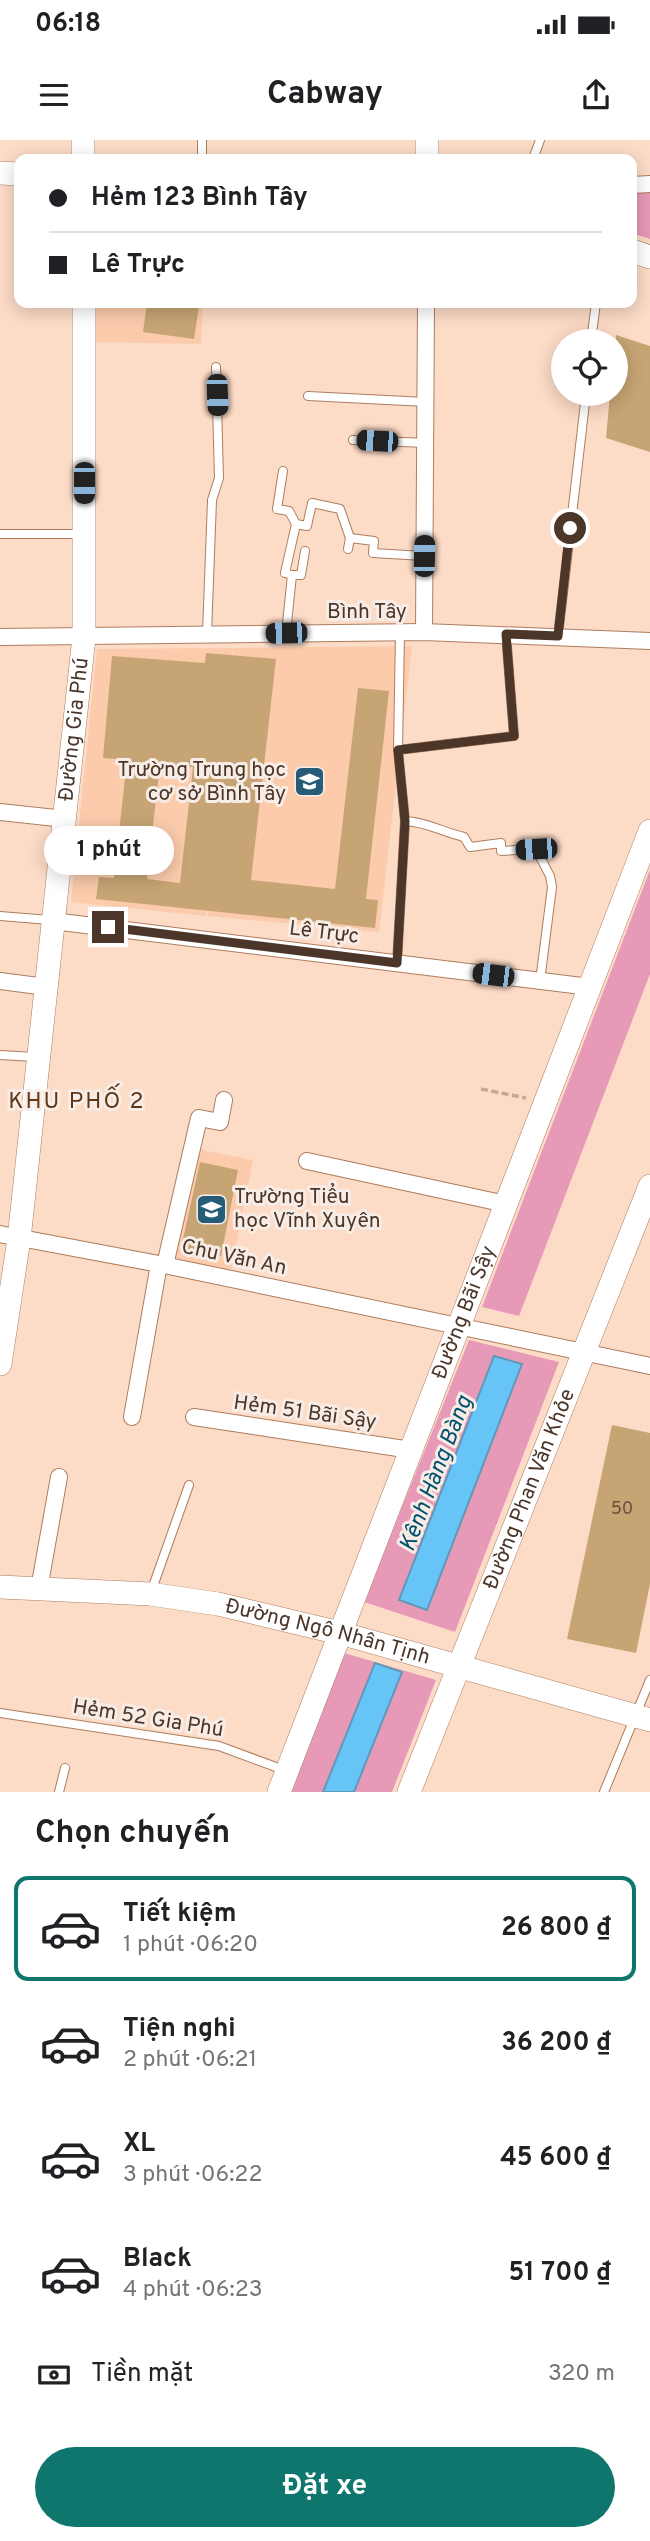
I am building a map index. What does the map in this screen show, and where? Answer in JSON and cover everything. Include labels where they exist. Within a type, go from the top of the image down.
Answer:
[{"type":"street","name":"Đường Gia Phú","points":[[0,1364],[10,1237],[38,1057],[84,637],[83,308]]},
{"type":"street","points":[[424,632],[426,308]]},
{"type":"street","name":"Bình Tây","points":[[0,637],[424,632],[650,641]]},
{"type":"street","points":[[0,812],[65,819]]},
{"type":"street","name":"Đường Bãi Sậy","points":[[283,1782],[650,831]]},
{"type":"street","name":"Lê Trực","points":[[54,920],[590,987]]},
{"type":"street","points":[[0,981],[46,986]]},
{"type":"street","points":[[132,1418],[162,1265],[199,1118],[220,1122],[224,1100]]},
{"type":"street","points":[[307,1161],[506,1203]]},
{"type":"street","name":"Đường Phan Văn Khỏe","points":[[409,1792],[650,1186]]},
{"type":"street","name":"Chu Văn An","points":[[10,1237],[162,1265],[650,1366]]},
{"type":"street","name":"Hẻm 51 Bãi Sậy","points":[[194,1417],[411,1450]]},
{"type":"street","points":[[39,1589],[59,1477]]},
{"type":"street","name":"Đường Ngô Nhân Tịnh","points":[[0,1587],[150,1594],[218,1604],[340,1633],[643,1718]]},
{"type":"lane","points":[[593,329],[595,308]]},
{"type":"lane","points":[[207,634],[212,499],[219,478],[216,367]]},
{"type":"lane","points":[[308,396],[426,402]]},
{"type":"lane","points":[[558,636],[585,406]]},
{"type":"lane","points":[[354,440],[426,443]]},
{"type":"lane","points":[[283,471],[277,509],[289,512],[296,524],[285,573],[301,575],[305,551]]},
{"type":"lane","points":[[296,524],[307,526],[312,503],[340,509],[350,538],[348,549]]},
{"type":"lane","points":[[0,534],[84,534]]},
{"type":"lane","points":[[350,538],[374,541],[373,553],[424,556]]},
{"type":"lane","points":[[286,633],[292,575]]},
{"type":"lane","points":[[397,963],[405,821],[398,750],[400,634]]},
{"type":"lane","points":[[398,750],[514,736],[506,634]]},
{"type":"lane","points":[[405,821],[427,822],[447,833],[464,836],[470,847],[501,843],[501,851],[536,849],[550,876],[552,887],[540,981]]},
{"type":"lane","points":[[0,916],[54,920]]},
{"type":"lane","points":[[0,1055],[38,1057]]},
{"type":"lane","points":[[150,1594],[189,1485]]},
{"type":"lane","points":[[604,1792],[643,1718],[650,1680]]},
{"type":"lane","name":"Hẻm 52 Gia Phú","points":[[0,1713],[219,1746],[283,1782]]},
{"type":"lane","points":[[59,1792],[65,1768]]},
{"type":"path","points":[[481,1089],[545,1102]]},
{"type":"shaded area","points":[[637,191],[650,191],[650,239],[637,235]]},
{"type":"shaded area","points":[[90,308],[203,308],[201,344],[89,342]]},
{"type":"shaded area","name":"Trường Trung học cơ sở Bình Tây","points":[[412,646],[379,932],[208,916],[234,648]]},
{"type":"shaded area","points":[[233,648],[206,916],[71,902],[97,649]]},
{"type":"shaded area","points":[[650,870],[650,974],[519,1316],[482,1307]]},
{"type":"shaded area","name":"Trường Tiểu học Vĩnh Xuyên","points":[[191,1148],[253,1160],[231,1270],[169,1258]]},
{"type":"shaded area","points":[[469,1340],[559,1362],[455,1632],[364,1602]]},
{"type":"shaded area","points":[[344,1653],[436,1680],[392,1792],[288,1792]]},
{"type":"water","name":"Kênh Hàng Bàng","points":[[494,1356],[522,1364],[427,1610],[399,1600]]},
{"type":"water","points":[[375,1663],[402,1672],[354,1792],[323,1792]]},
{"type":"building","points":[[146,308],[199,308],[194,339],[143,332]]},
{"type":"building","points":[[628,339],[650,346],[650,452],[606,438],[609,406],[628,406]]},
{"type":"building","points":[[206,653],[276,659],[251,880],[335,889],[358,688],[389,691],[366,899],[378,900],[375,928],[96,899],[99,877],[114,878],[127,760],[103,758],[112,656],[205,663]],"holes":[[[160,764],[193,767],[180,883],[147,879]]]},
{"type":"building","points":[[200,1162],[238,1170],[221,1256],[181,1248]]},
{"type":"building","points":[[612,1425],[650,1433],[650,1584],[636,1653],[567,1639]]},
{"type":"place","name":"Trường Trung học cơ sở Bình Tây","points":[[309,782]]},
{"type":"place","name":"Trường Tiểu học Vĩnh Xuyên","points":[[211,1209]]},
{"type":"district","name":"KHU PHỐ 2","points":[[77,1102]]},
{"type":"route","points":[[108,927],[397,963],[405,821],[398,750],[514,736],[506,634],[558,636],[570,528]]}]
